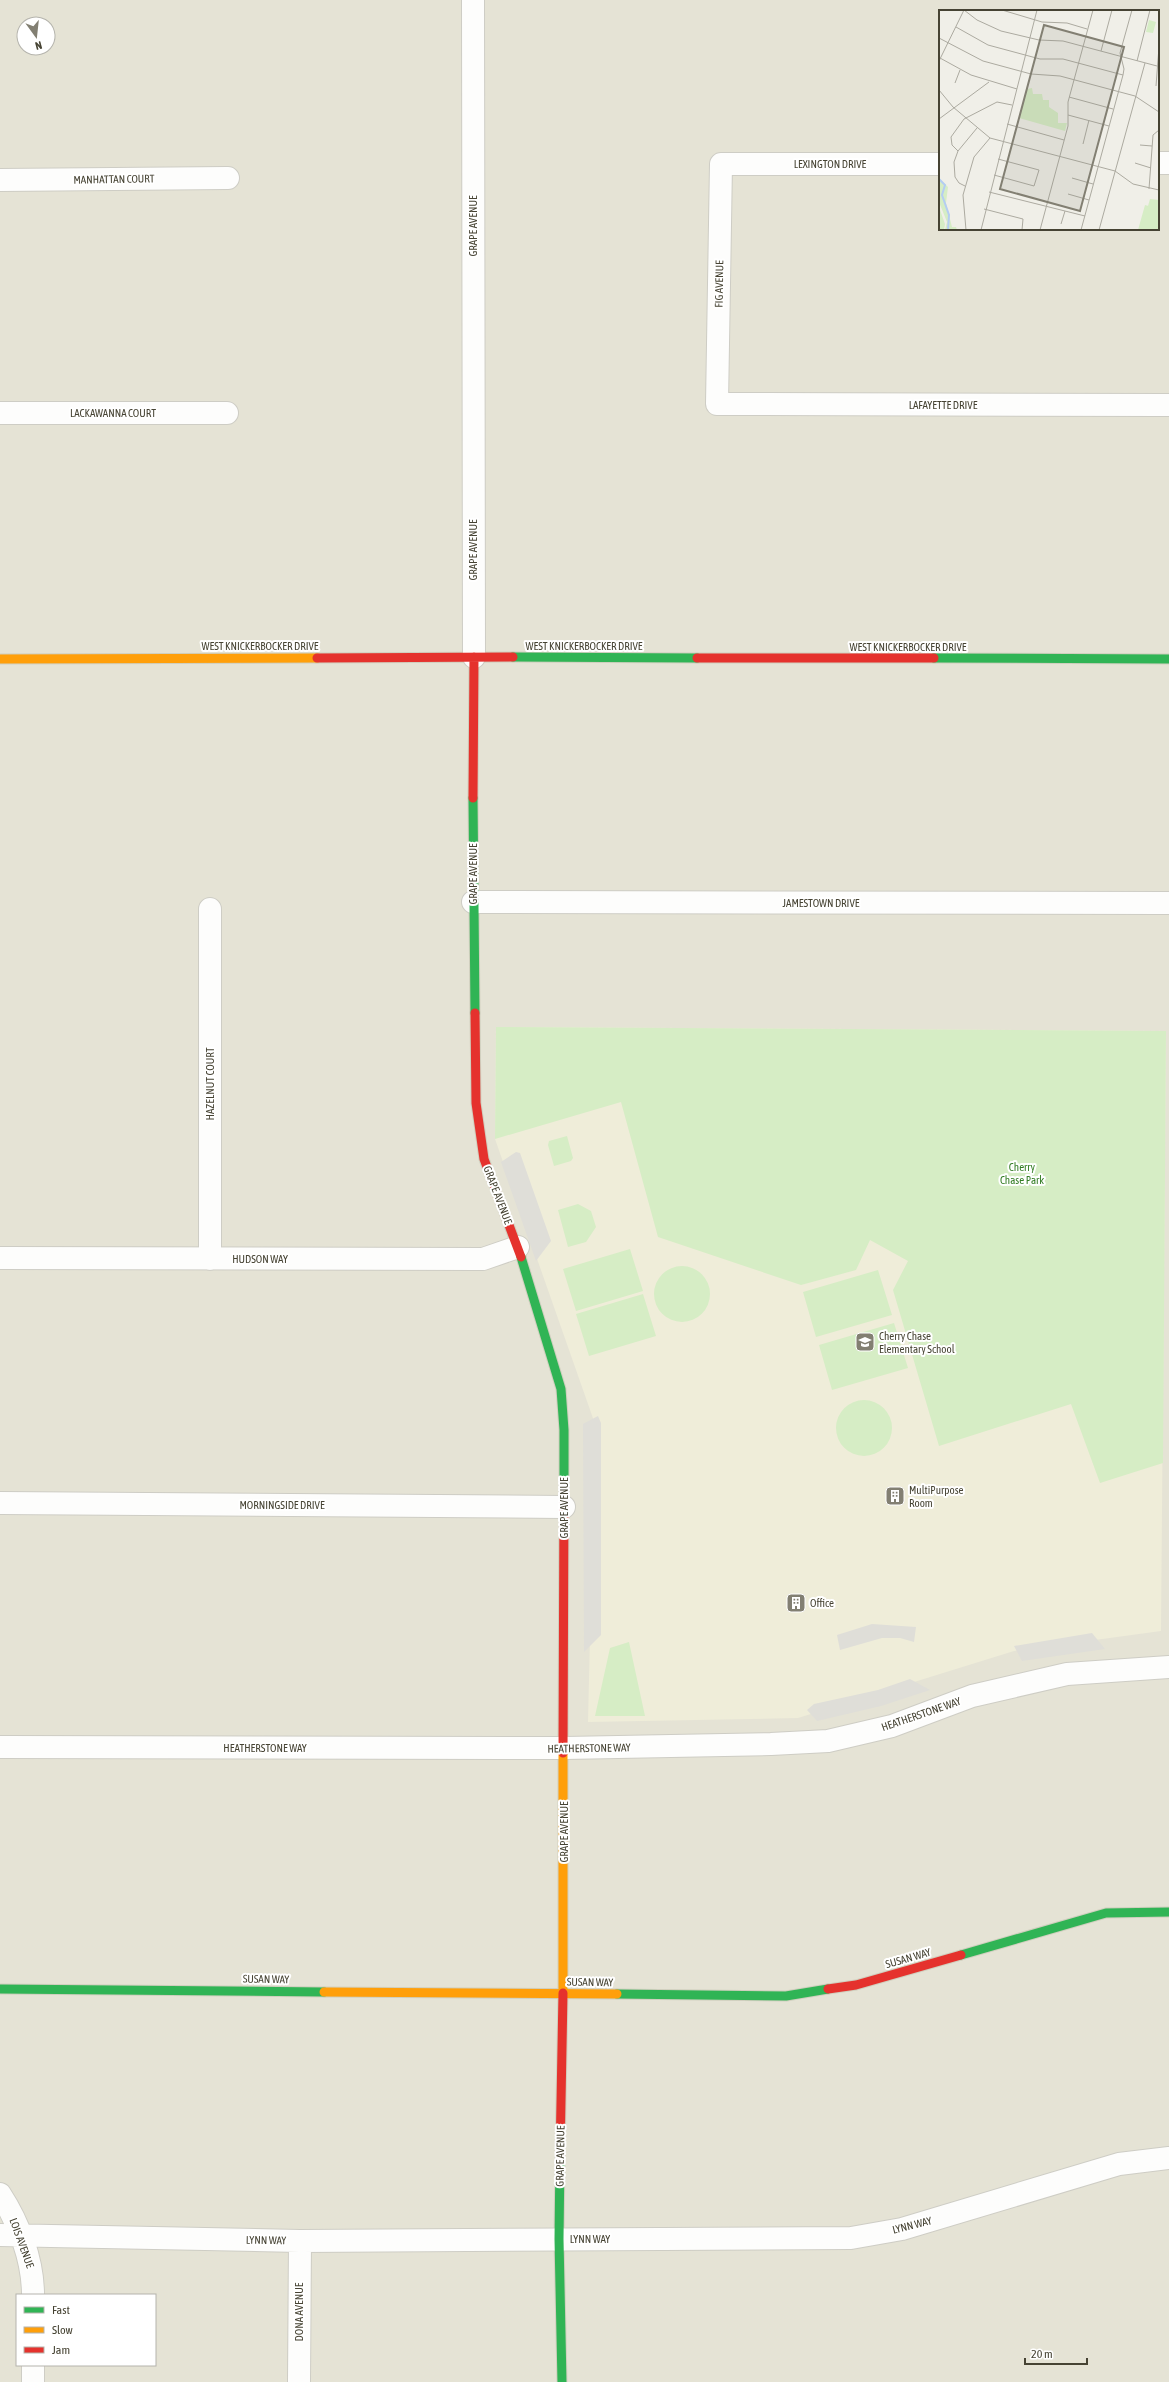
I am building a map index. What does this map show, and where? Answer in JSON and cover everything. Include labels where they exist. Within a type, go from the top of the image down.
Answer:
[{"type":"street","name":"GRAPE AVENUE","points":[[474,0],[473,902],[476,1103],[484,1159],[518,1247],[561,1389],[564,1430],[565,1748],[559,2239],[562,2382]]},
{"type":"street","name":"LEXINGTON DRIVE","points":[[721,164],[939,164]]},
{"type":"street","name":"FIG AVENUE","points":[[717,404],[721,164]]},
{"type":"street","name":"MANHATTAN COURT","points":[[0,180],[228,178]]},
{"type":"street","name":"LAFAYETTE DRIVE","points":[[717,404],[1169,405]]},
{"type":"street","name":"LACKAWANNA COURT","points":[[0,413],[227,413]]},
{"type":"street","name":"WEST KNICKERBOCKER DRIVE","points":[[0,659],[474,657],[1169,659]]},
{"type":"street","name":"JAMESTOWN DRIVE","points":[[473,902],[1169,903]]},
{"type":"street","name":"HAZELNUT COURT","points":[[210,909],[210,1259]]},
{"type":"street","name":"HUDSON WAY","points":[[0,1258],[483,1259],[518,1247]]},
{"type":"street","name":"MORNINGSIDE DRIVE","points":[[0,1503],[564,1506]]},
{"type":"street","name":"HEATHERSTONE WAY","points":[[0,1747],[565,1748],[771,1744],[828,1740],[892,1726],[972,1696],[1068,1674],[1169,1667]]},
{"type":"street","name":"SUSAN WAY","points":[[0,1988],[786,1996],[856,1985],[1106,1913],[1169,1912]]},
{"type":"street","name":"LYNN WAY","points":[[10,2235],[300,2241],[851,2238],[902,2229],[1119,2164],[1169,2158]]},
{"type":"street","name":"LOIS AVENUE","points":[[0,2194],[10,2235],[33,2275],[33,2294]]},
{"type":"street","name":"DONA AVENUE","points":[[299,2382],[300,2241]]},
{"type":"street","points":[[33,2366],[33,2382]]},
{"type":"shaded area","points":[[0,0],[1169,0],[1169,2382],[0,2382]]},
{"type":"shaded area","name":"Cherry Chase Elementary School","points":[[496,1027],[1166,1031],[1161,1631],[1014,1651],[798,1718],[588,1722],[595,1424],[495,1139]]},
{"type":"shaded area","points":[[516,1152],[520,1153],[551,1241],[536,1261],[501,1162]]},
{"type":"shaded area","points":[[598,1416],[601,1423],[601,1635],[584,1652],[583,1424]]},
{"type":"shaded area","points":[[872,1624],[916,1627],[914,1642],[900,1638],[882,1638],[840,1650],[837,1635]]},
{"type":"shaded area","points":[[1092,1633],[1105,1649],[1022,1661],[1014,1646]]},
{"type":"shaded area","points":[[910,1679],[930,1690],[881,1706],[817,1721],[807,1710],[814,1704],[878,1690]]},
{"type":"green space","name":"Cherry Chase Park","points":[[496,1027],[1166,1031],[1163,1463],[1100,1483],[1071,1404],[939,1446],[893,1290],[908,1261],[870,1240],[856,1270],[801,1285],[658,1237],[621,1102],[495,1139]]},
{"type":"green space","points":[[567,1136],[573,1158],[571,1161],[554,1166],[548,1145],[549,1141]]},
{"type":"green space","points":[[578,1204],[591,1211],[596,1227],[586,1242],[568,1247],[558,1210]]},
{"type":"green space","points":[[630,1249],[643,1291],[576,1311],[563,1269]]},
{"type":"green space","points":[[682,1266],[693,1268],[702,1274],[708,1283],[710,1294],[708,1305],[702,1314],[693,1320],[682,1322],[671,1320],[662,1314],[656,1305],[654,1294],[656,1283],[662,1274],[671,1268]]},
{"type":"green space","points":[[878,1270],[892,1315],[816,1337],[803,1292]]},
{"type":"green space","points":[[643,1294],[656,1336],[589,1356],[576,1314]]},
{"type":"green space","points":[[894,1323],[908,1368],[832,1390],[819,1345]]},
{"type":"green space","points":[[864,1400],[875,1402],[884,1408],[890,1417],[892,1428],[890,1439],[884,1448],[875,1454],[864,1456],[853,1454],[844,1448],[838,1439],[836,1428],[838,1417],[844,1408],[853,1402]]},
{"type":"green space","points":[[629,1642],[645,1716],[595,1716],[610,1648]]},
{"type":"traffic: fast","points":[[513,657],[697,658]]},
{"type":"traffic: fast","points":[[934,658],[1169,659]]},
{"type":"traffic: fast","points":[[473,798],[475,1013]]},
{"type":"traffic: fast","points":[[521,1257],[561,1389],[564,1430],[564,1491]]},
{"type":"traffic: fast","points":[[961,1955],[1106,1913],[1169,1912]]},
{"type":"traffic: fast","points":[[0,1989],[324,1992]]},
{"type":"traffic: fast","points":[[617,1994],[786,1996],[828,1989]]},
{"type":"traffic: fast","points":[[560,2156],[559,2239],[562,2382]]},
{"type":"traffic: slow","points":[[0,659],[317,658]]},
{"type":"traffic: slow","points":[[563,1753],[563,1993]]},
{"type":"traffic: slow","points":[[324,1992],[617,1994]]},
{"type":"traffic: jam","points":[[473,798],[474,657]]},
{"type":"traffic: jam","points":[[317,658],[513,657]]},
{"type":"traffic: jam","points":[[697,658],[934,658]]},
{"type":"traffic: jam","points":[[475,1013],[476,1103],[484,1159],[521,1257]]},
{"type":"traffic: jam","points":[[563,1753],[564,1491]]},
{"type":"traffic: jam","points":[[828,1989],[856,1985],[961,1955]]},
{"type":"traffic: jam","points":[[560,2156],[563,1993]]},
{"type":"place","name":"Cherry Chase Elementary School","points":[[865,1342]]},
{"type":"place","name":"MultiPurpose Room","points":[[895,1496]]},
{"type":"place","name":"Office","points":[[796,1603]]}]
